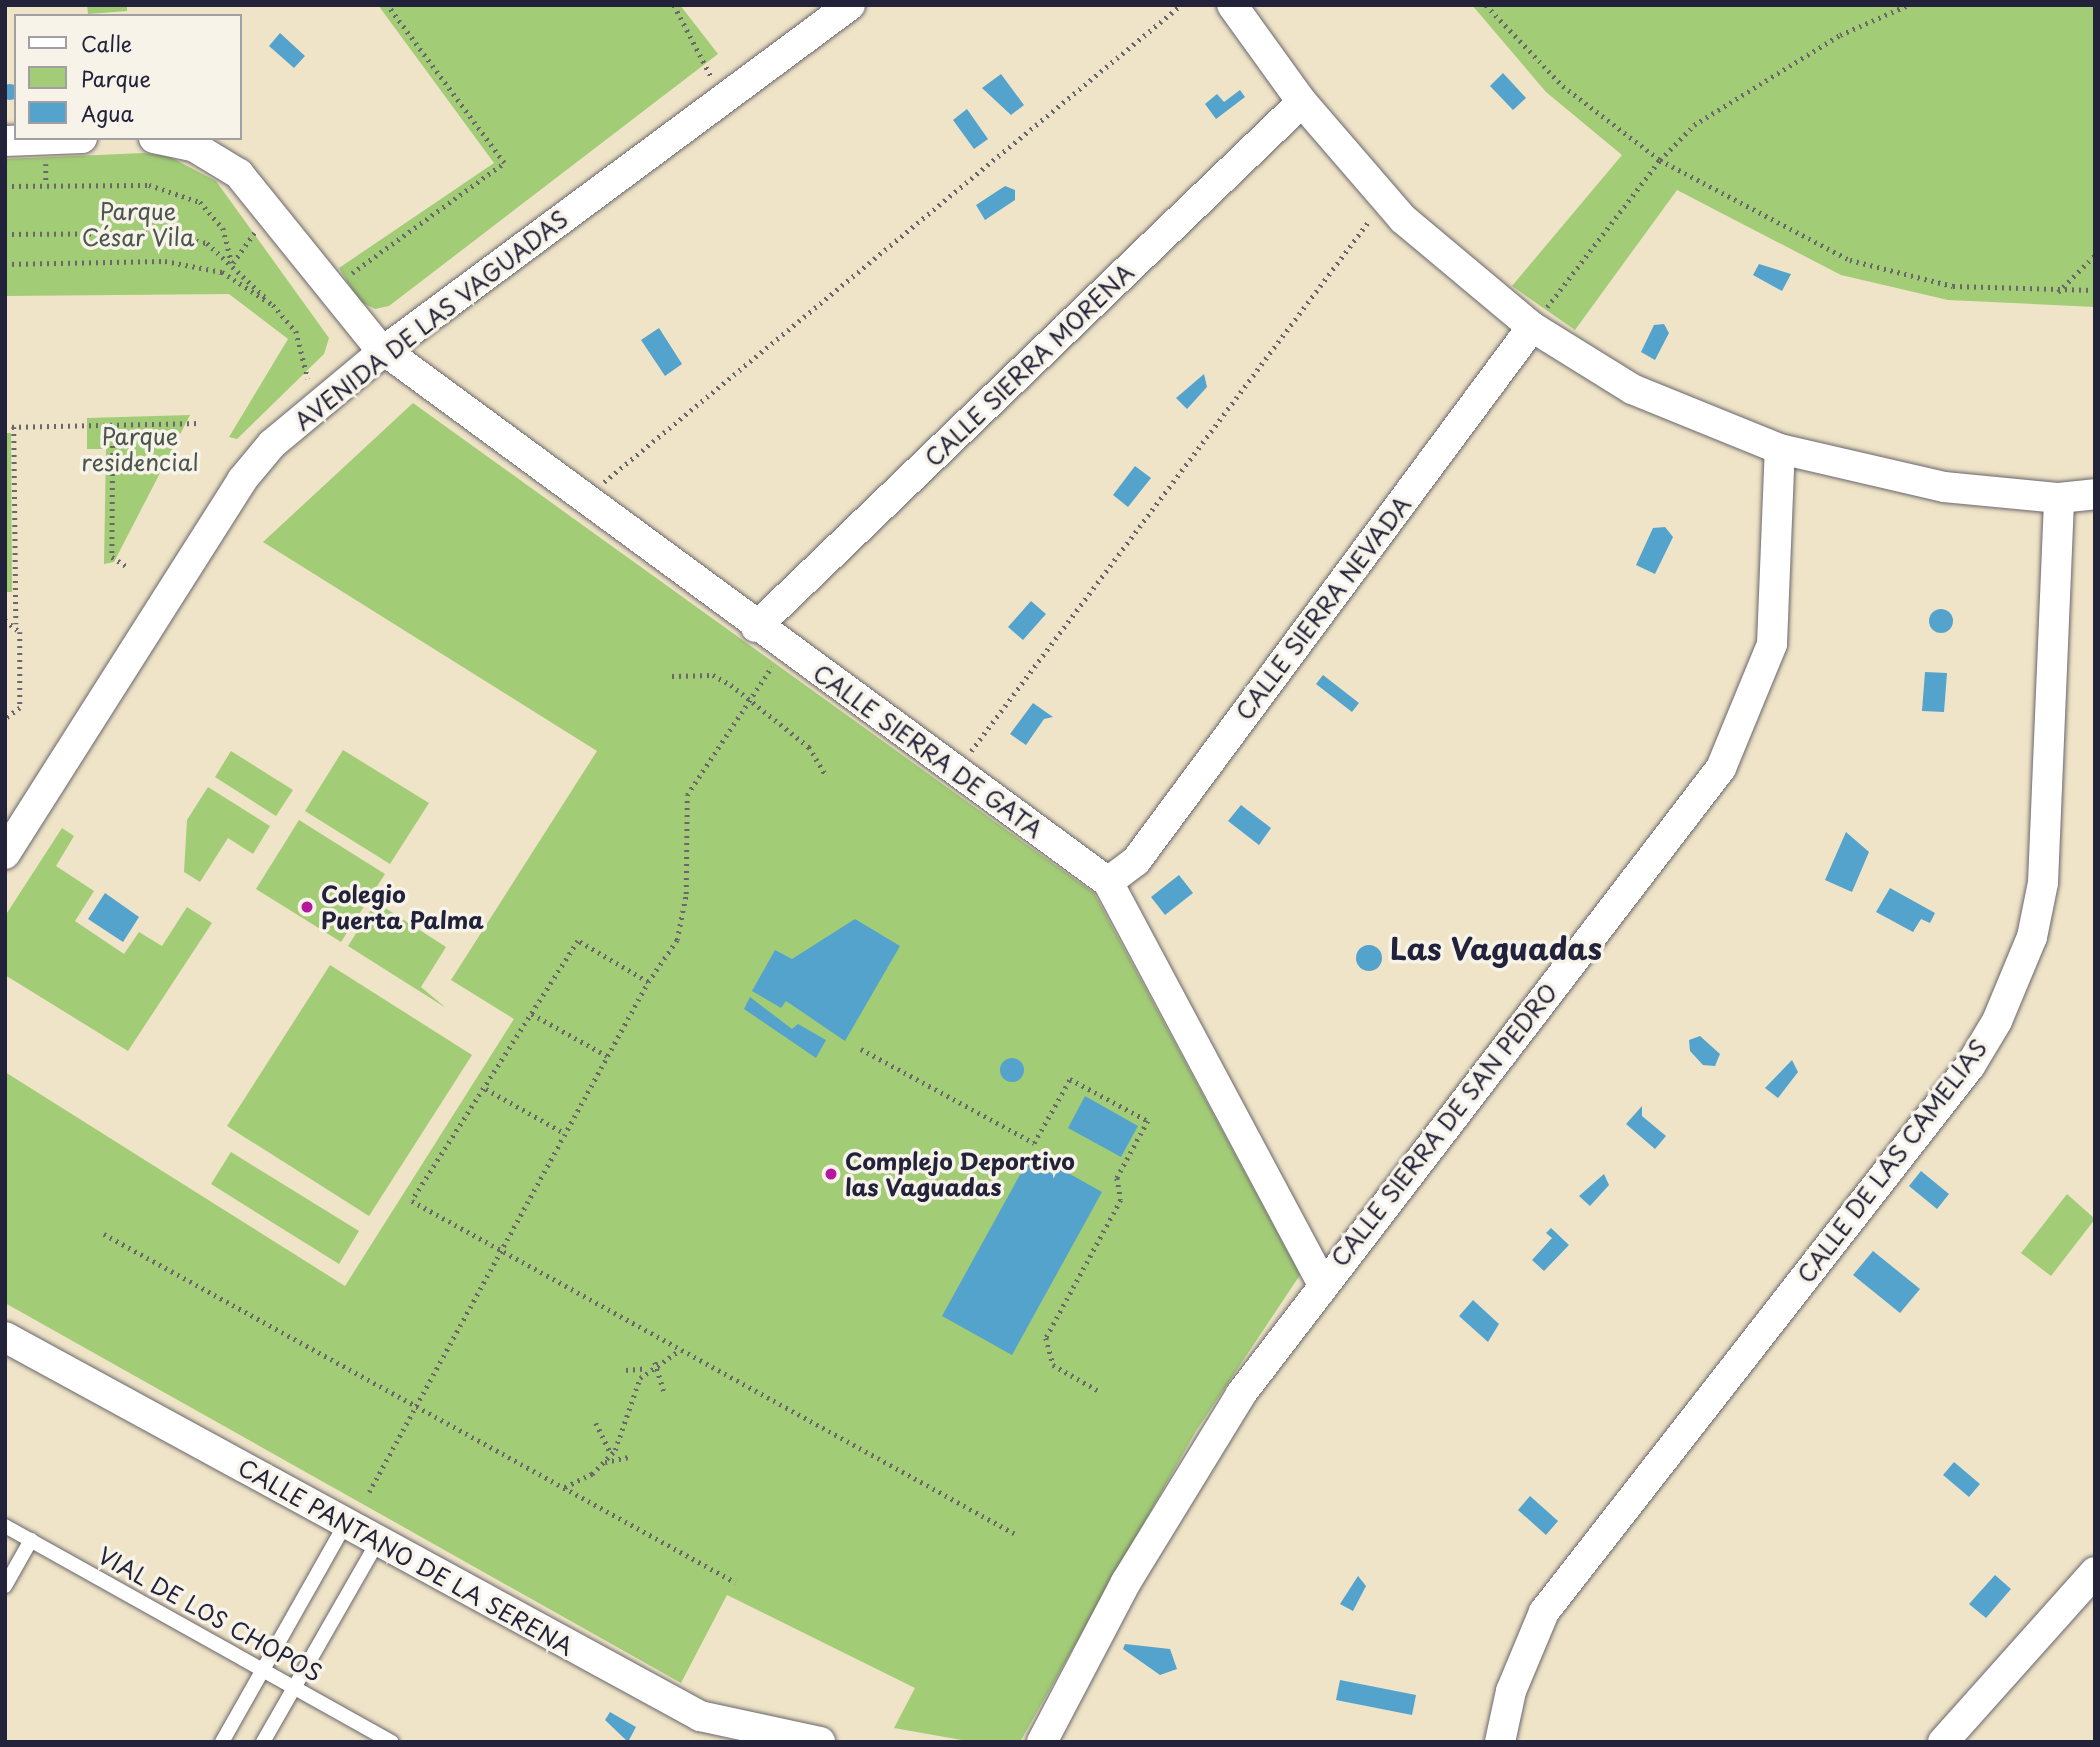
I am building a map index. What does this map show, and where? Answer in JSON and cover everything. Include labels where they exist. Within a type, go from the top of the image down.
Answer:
[{"type":"street","name":"AVENIDA DE LAS VAGUADAS","points":[[5,855],[242,480],[312,411],[384,350],[850,5]]},
{"type":"street","points":[[1232,5],[1301,102],[1385,199],[1532,327],[1632,389],[1780,449],[1944,487],[2059,498],[2095,494]]},
{"type":"street","name":"CALLE SIERRA MORENA","points":[[756,627],[1301,102]]},
{"type":"street","points":[[5,141],[31,140]]},
{"type":"street","name":"CALLE SIERRA DE GATA","points":[[163,140],[193,146],[240,174],[384,350],[756,627],[1108,882],[1321,1281]]},
{"type":"street","name":"CALLE SIERRA NEVADA","points":[[1108,882],[1136,860],[1532,327]]},
{"type":"street","name":"CALLE SIERRA DE SAN PEDRO","points":[[1042,1742],[1126,1582],[1241,1394],[1321,1281],[1721,768],[1772,644],[1780,449]]},
{"type":"street","name":"CALLE DE LAS CAMELIAS","points":[[1500,1742],[1511,1691],[1544,1612],[1970,1066],[1997,1021],[2032,937],[2043,883],[2059,498]]},
{"type":"street","name":"CALLE PANTANO DE LA SERENA","points":[[5,1337],[700,1716],[820,1742]]},
{"type":"street","points":[[1943,1742],[2095,1572]]},
{"type":"lane","points":[[222,1742],[346,1523]]},
{"type":"lane","name":"VIAL DE LOS CHOPOS","points":[[5,1526],[392,1742]]},
{"type":"lane","points":[[5,1586],[31,1540]]},
{"type":"lane","points":[[263,1742],[378,1541]]},
{"type":"path","points":[[332,288],[504,163],[387,5]]},
{"type":"path","points":[[674,5],[723,99]]},
{"type":"path","points":[[584,499],[1181,5]]},
{"type":"path","points":[[1486,5],[1563,86],[1660,160],[1850,260],[1954,286],[2058,292],[2095,290]]},
{"type":"path","points":[[1532,327],[1660,160],[1694,125],[1840,35],[1908,5]]},
{"type":"path","points":[[5,186],[149,185],[200,202],[223,228],[232,263]]},
{"type":"path","points":[[956,772],[1385,199]]},
{"type":"path","points":[[232,263],[270,211]]},
{"type":"path","points":[[5,234],[155,233],[207,243],[232,263],[273,305],[306,356],[312,411]]},
{"type":"path","points":[[2058,292],[2095,255]]},
{"type":"path","points":[[5,264],[165,261],[222,272],[273,305]]},
{"type":"path","points":[[5,427],[201,423]]},
{"type":"path","points":[[113,425],[112,558],[125,566]]},
{"type":"path","points":[[5,719],[20,708],[13,427]]},
{"type":"path","points":[[5,620],[16,624]]},
{"type":"path","points":[[369,1492],[648,982],[677,940],[685,894],[687,795],[785,648]]},
{"type":"path","points":[[672,676],[713,675],[808,747],[825,774]]},
{"type":"path","points":[[648,982],[578,941],[486,1089],[412,1201],[1017,1535]]},
{"type":"path","points":[[532,1014],[607,1056]]},
{"type":"path","points":[[861,1049],[1034,1143],[1070,1079],[1148,1121],[1117,1178],[1121,1200],[1046,1338],[1053,1365],[1099,1391]]},
{"type":"path","points":[[486,1089],[564,1133]]},
{"type":"path","points":[[104,1234],[735,1582]]},
{"type":"path","points":[[564,1487],[604,1462],[611,1454],[648,1368],[681,1350]]},
{"type":"path","points":[[655,1362],[664,1392]]},
{"type":"path","points":[[626,1370],[648,1368]]},
{"type":"path","points":[[596,1423],[611,1454]]},
{"type":"path","points":[[604,1462],[628,1457]]},
{"type":"green space","points":[[87,5],[127,5],[127,11],[88,14]]},
{"type":"green space","points":[[378,5],[680,5],[718,54],[389,306],[375,309],[359,301],[339,268],[494,163]]},
{"type":"green space","points":[[1472,5],[2095,5],[2095,307],[1948,300],[1841,275],[1677,190],[1575,330],[1512,286],[1622,155],[1546,92]]},
{"type":"green space","name":"Parque César Vila","points":[[144,153],[170,157],[216,181],[329,338],[324,354],[237,439],[229,437],[288,339],[229,294],[5,296],[5,159]]},
{"type":"green space","name":"Complejo Deportivo las Vaguadas","points":[[413,403],[1094,893],[1300,1275],[1196,1431],[1020,1742],[973,1742],[894,1728],[915,1688],[727,1595],[681,1683],[5,1303],[5,1072],[345,1286],[514,1019],[451,980],[597,751],[263,542]]},
{"type":"green space","name":"Parque residencial","points":[[190,415],[114,562],[104,564],[106,449],[87,449],[87,418]]},
{"type":"green space","points":[[5,433],[11,433],[12,592],[5,592]]},
{"type":"green space","points":[[343,750],[429,803],[390,864],[305,811]]},
{"type":"green space","points":[[231,751],[293,790],[276,816],[215,777]]},
{"type":"green space","points":[[208,787],[270,826],[253,854],[228,838],[200,882],[184,872],[187,820]]},
{"type":"green space","points":[[299,820],[385,874],[341,942],[256,889]]},
{"type":"green space","points":[[62,828],[74,836],[56,866],[94,891],[75,921],[124,954],[139,932],[162,946],[187,907],[212,923],[128,1051],[5,975],[5,916]]},
{"type":"green space","points":[[376,902],[446,947],[421,987],[446,1008],[348,946]]},
{"type":"green space","points":[[330,965],[472,1055],[369,1216],[227,1126]]},
{"type":"green space","points":[[231,1152],[359,1231],[339,1264],[211,1184]]},
{"type":"green space","points":[[2067,1194],[2095,1219],[2051,1276],[2021,1253]]},
{"type":"water","points":[[280,33],[305,56],[294,68],[269,46]]},
{"type":"water","points":[[1503,73],[1526,98],[1513,110],[1490,86]]},
{"type":"water","points":[[1001,74],[1024,105],[1011,115],[982,88]]},
{"type":"water","points":[[13,85],[14,99],[4,98],[4,86]]},
{"type":"water","points":[[1240,90],[1245,97],[1216,119],[1205,104],[1217,94],[1224,102]]},
{"type":"water","points":[[967,109],[988,139],[974,149],[953,120]]},
{"type":"water","points":[[1005,186],[1015,190],[1015,200],[985,220],[976,205]]},
{"type":"water","points":[[1759,264],[1791,274],[1782,291],[1753,275]]},
{"type":"water","points":[[1664,324],[1669,333],[1655,360],[1641,352],[1654,325]]},
{"type":"water","points":[[659,328],[682,364],[665,376],[641,340]]},
{"type":"water","points":[[1204,374],[1207,387],[1187,409],[1176,398]]},
{"type":"water","points":[[1135,466],[1151,478],[1128,507],[1113,495]]},
{"type":"water","points":[[1665,527],[1673,537],[1655,574],[1636,565],[1653,528]]},
{"type":"water","points":[[1031,601],[1046,614],[1023,640],[1008,627]]},
{"type":"water","points":[[1941,609],[1950,612],[1953,621],[1950,630],[1941,633],[1932,630],[1929,621],[1932,612]]},
{"type":"water","points":[[1925,672],[1947,673],[1944,712],[1922,711]]},
{"type":"water","points":[[1323,675],[1359,703],[1352,712],[1316,684]]},
{"type":"water","points":[[1033,703],[1053,717],[1044,719],[1026,745],[1010,734]]},
{"type":"water","points":[[1241,805],[1271,828],[1259,845],[1228,821]]},
{"type":"water","points":[[1846,832],[1869,852],[1852,892],[1825,880]]},
{"type":"water","points":[[1179,875],[1193,893],[1165,915],[1151,897]]},
{"type":"water","points":[[1890,888],[1935,913],[1930,923],[1921,919],[1913,932],[1876,912]]},
{"type":"water","points":[[105,893],[139,917],[123,942],[88,919]]},
{"type":"water","points":[[855,919],[900,946],[845,1041],[786,1001],[781,1008],[752,991],[775,950],[792,959]]},
{"type":"water","points":[[1369,945],[1378,949],[1382,958],[1378,967],[1369,971],[1360,967],[1356,958],[1360,949]]},
{"type":"water","points":[[750,997],[792,1029],[798,1024],[826,1040],[816,1058],[744,1009]]},
{"type":"water","points":[[1700,1036],[1720,1054],[1715,1066],[1703,1065],[1690,1051],[1689,1040]]},
{"type":"water","points":[[1012,1058],[1021,1061],[1024,1070],[1021,1079],[1012,1082],[1003,1079],[1000,1070],[1003,1061]]},
{"type":"water","points":[[1792,1060],[1798,1072],[1778,1098],[1765,1088]]},
{"type":"water","points":[[1085,1096],[1138,1126],[1121,1157],[1068,1128]]},
{"type":"water","points":[[1642,1106],[1642,1116],[1666,1136],[1655,1149],[1626,1124]]},
{"type":"water","points":[[1032,1153],[1102,1192],[1012,1355],[942,1316]]},
{"type":"water","points":[[1921,1171],[1949,1194],[1937,1209],[1909,1186]]},
{"type":"water","points":[[1604,1174],[1609,1185],[1590,1206],[1579,1196]]},
{"type":"water","points":[[1551,1228],[1569,1245],[1544,1271],[1532,1260],[1552,1238],[1546,1233]]},
{"type":"water","points":[[1873,1251],[1920,1289],[1900,1313],[1853,1275]]},
{"type":"water","points":[[1473,1300],[1499,1324],[1488,1342],[1459,1316]]},
{"type":"water","points":[[1954,1462],[1980,1484],[1969,1497],[1943,1475]]},
{"type":"water","points":[[1530,1496],[1558,1521],[1546,1535],[1518,1510]]},
{"type":"water","points":[[1995,1575],[2011,1589],[1986,1618],[1969,1604]]},
{"type":"water","points":[[1358,1576],[1366,1586],[1353,1611],[1340,1604]]},
{"type":"water","points":[[1125,1644],[1170,1649],[1177,1669],[1160,1675],[1123,1649]]},
{"type":"water","points":[[1340,1680],[1416,1695],[1412,1715],[1336,1700]]},
{"type":"water","points":[[610,1712],[636,1727],[628,1742],[605,1720]]},
{"type":"place","name":"Colegio Puerta Palma","points":[[307,907]]},
{"type":"place","name":"Complejo Deportivo las Vaguadas","points":[[831,1174]]},
{"type":"district","name":"Las Vaguadas","points":[[1496,948]]}]
